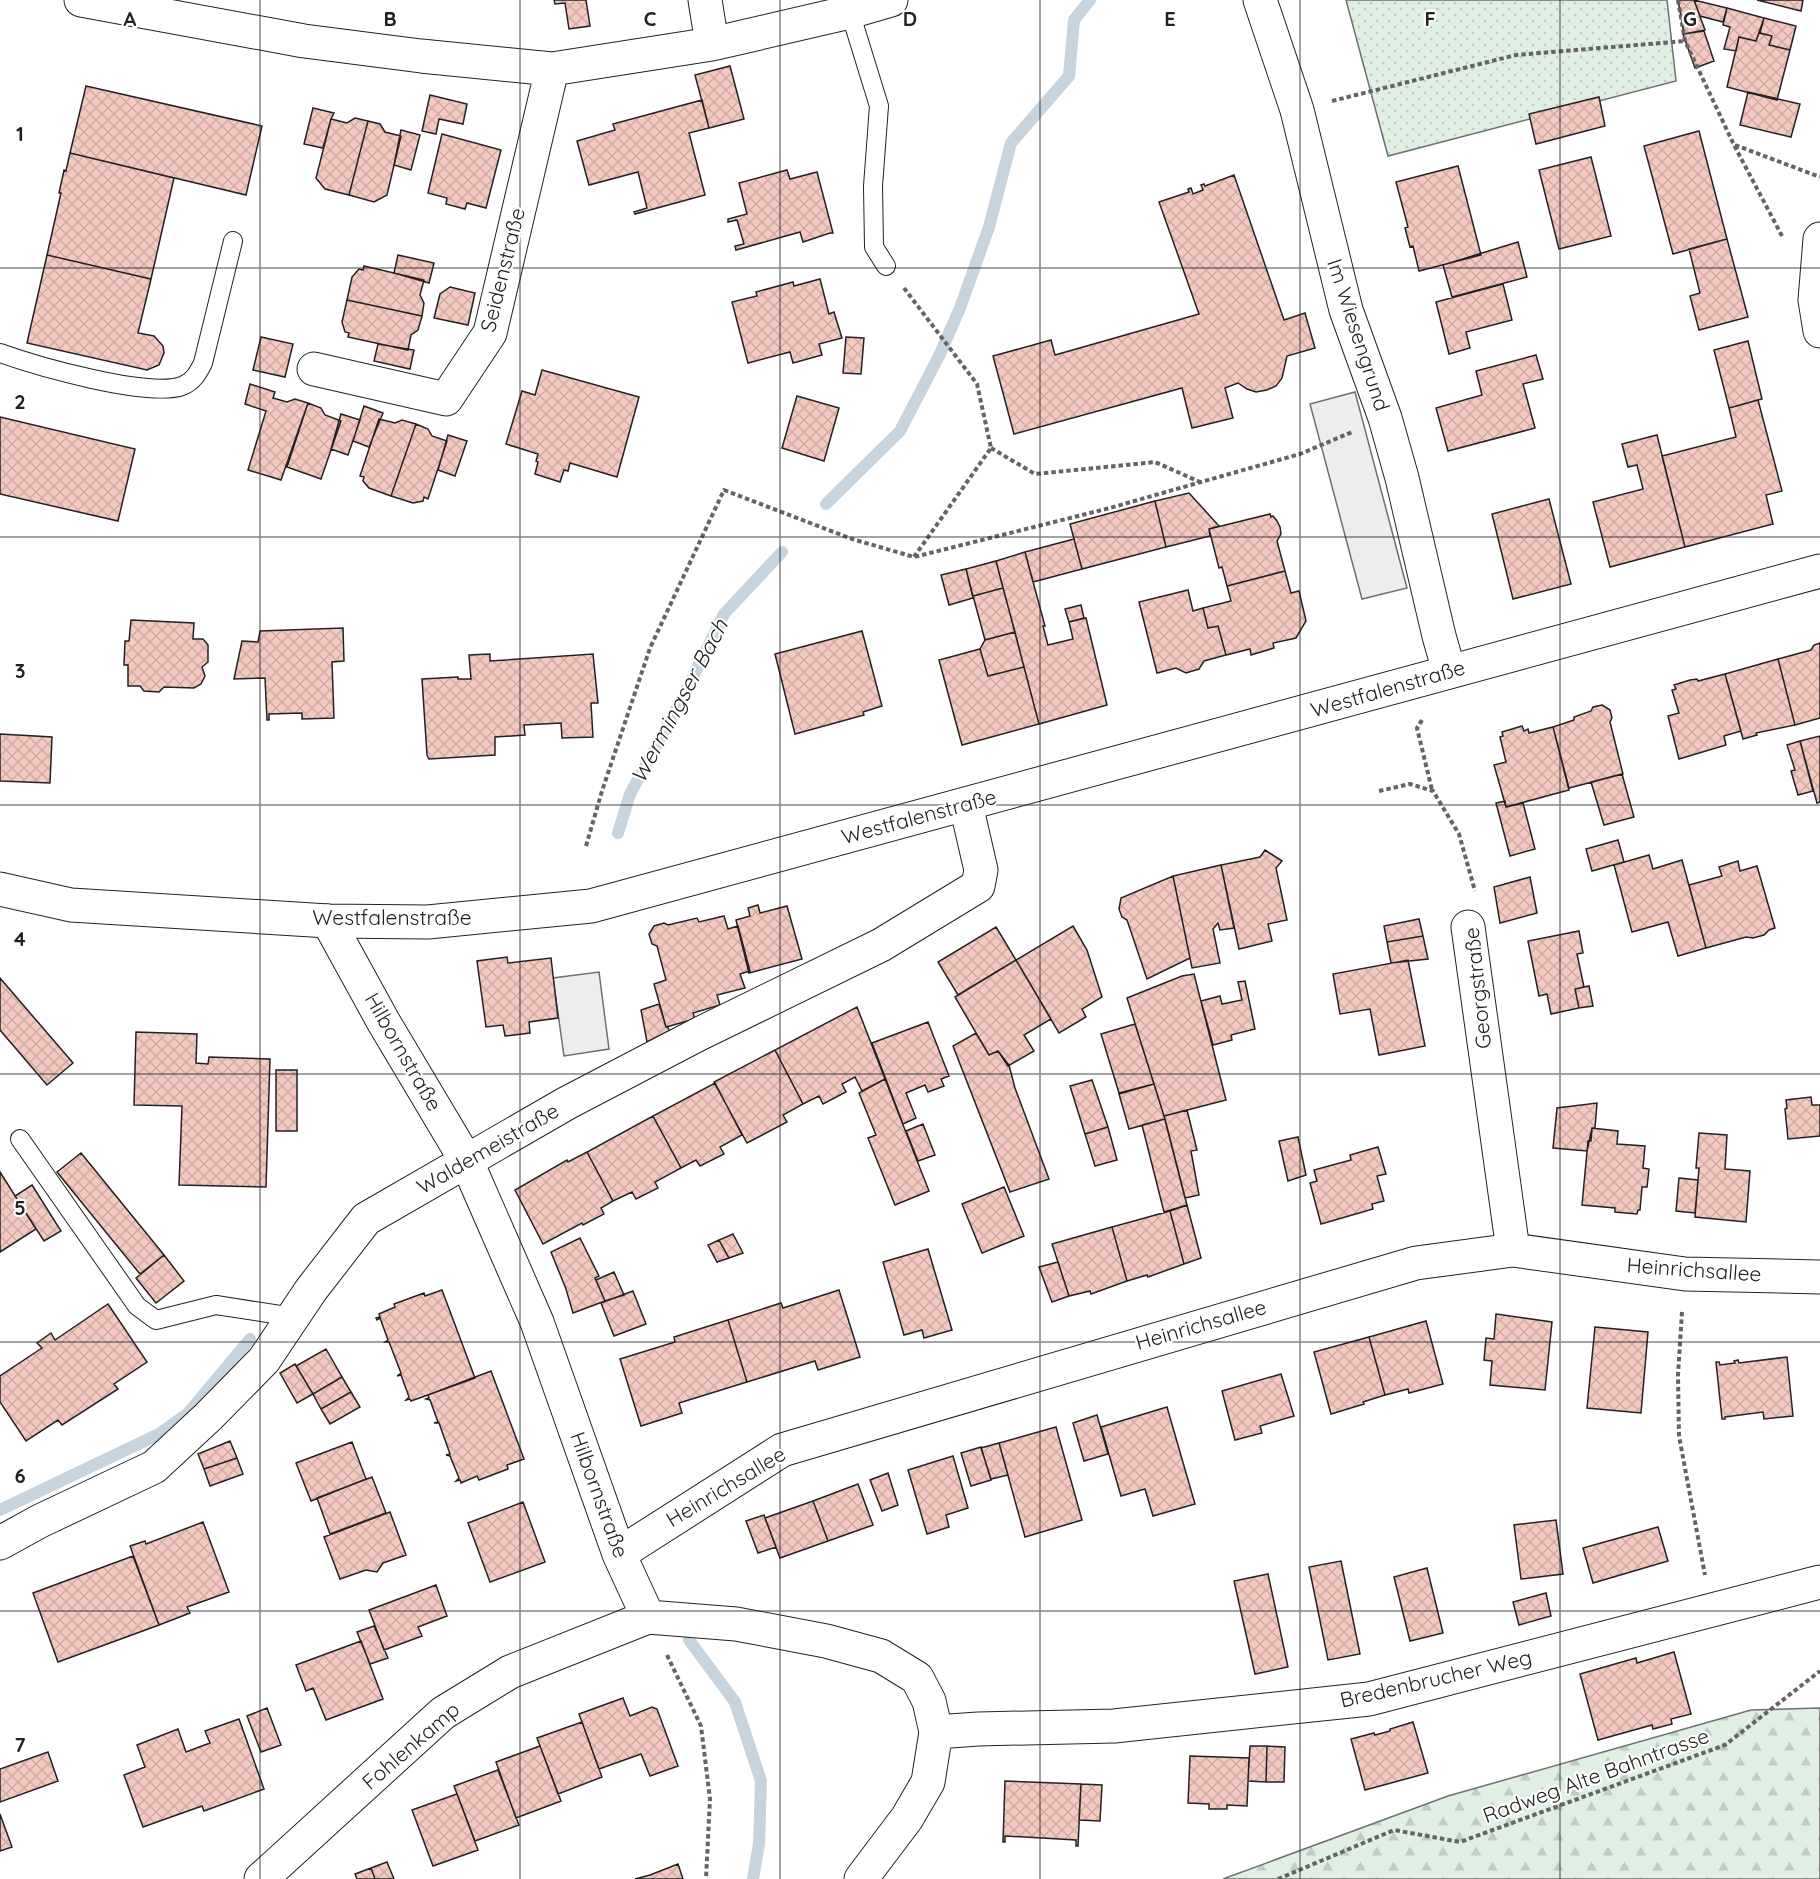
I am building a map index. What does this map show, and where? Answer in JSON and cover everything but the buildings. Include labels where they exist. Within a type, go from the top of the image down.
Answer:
[{"type":"street","points":[[81,0],[304,41],[552,69],[712,44],[850,12],[891,0]]},
{"type":"street","points":[[705,0],[712,44]]},
{"type":"street","name":"Im Wiesengrund","points":[[1260,0],[1297,110],[1346,310],[1385,418],[1402,478],[1449,671]]},
{"type":"street","name":"Seidenstraße","points":[[314,369],[446,399],[490,333],[552,69]]},
{"type":"street","points":[[1820,239],[1815,300],[1820,331]]},
{"type":"street","name":"Westfalenstraße","points":[[0,889],[71,905],[328,921],[428,922],[591,906],[1820,572]]},
{"type":"street","name":"Waldemeistraße","points":[[0,1543],[40,1521],[154,1467],[208,1418],[264,1360],[311,1290],[366,1219],[592,1090],[699,1034],[881,945],[978,885],[981,870],[966,804]]},
{"type":"street","name":"Hilbornstraße","points":[[328,921],[382,1020],[467,1162],[537,1322],[619,1554],[648,1617]]},
{"type":"street","name":"Georgstraße","points":[[1468,927],[1513,1250]]},
{"type":"street","name":"Heinrichsallee","points":[[619,1554],[782,1450],[1124,1347],[1416,1263],[1513,1250],[1684,1274],[1820,1276]]},
{"type":"street","name":"Bredenbrucher Weg","points":[[936,1732],[978,1728],[1114,1726],[1369,1699],[1820,1582]]},
{"type":"street","points":[[648,1617],[736,1624],[826,1641],[881,1656],[917,1678],[929,1701],[936,1732],[928,1782],[907,1818],[861,1879]]},
{"type":"street","name":"Fohlenkamp","points":[[261,1879],[443,1713],[510,1672],[648,1617]]},
{"type":"lane","points":[[850,12],[879,106],[873,186],[874,247],[886,266]]},
{"type":"lane","points":[[0,353],[46,368],[120,384],[161,390],[183,386],[196,378],[203,363],[233,241]]},
{"type":"lane","points":[[20,1139],[137,1306],[156,1320],[216,1305],[293,1317]]},
{"type":"path","points":[[1678,0],[1685,41],[1734,145],[1783,238]]},
{"type":"path","points":[[1297,110],[1516,55],[1685,41]]},
{"type":"path","points":[[1734,145],[1820,177]]},
{"type":"path","points":[[886,266],[977,384],[991,448],[1035,474],[1155,462],[1201,482]]},
{"type":"path","points":[[586,846],[650,648],[724,490],[852,538],[914,557],[1110,508],[1300,454],[1385,418]]},
{"type":"path","points":[[914,557],[991,448]]},
{"type":"path","name":"Georgstraße","points":[[1417,728],[1433,791],[1459,834],[1477,897],[1468,927]]},
{"type":"path","points":[[1378,791],[1410,784],[1433,791]]},
{"type":"path","points":[[1684,1274],[1678,1375],[1679,1436],[1711,1611]]},
{"type":"path","points":[[648,1617],[701,1726],[710,1799],[706,1879]]},
{"type":"path","name":"Radweg Alte Bahntrasse","points":[[1278,1879],[1395,1830],[1460,1842],[1725,1745],[1820,1671]]},
{"type":"green space","points":[[1346,0],[1667,0],[1676,81],[1388,156]]},
{"type":"green space","points":[[1820,1708],[1820,1879],[1223,1879],[1448,1796],[1751,1710]]},
{"type":"shaded area","points":[[1355,392],[1407,588],[1362,599],[1310,404]]},
{"type":"shaded area","points":[[599,972],[609,1049],[564,1056],[553,978]]},
{"type":"waterway","name":"Wermingser Bach","points":[[826,504],[900,431],[940,354],[960,308],[989,227],[1011,143],[1069,76],[1074,20],[1090,0]]},
{"type":"waterway","name":"Wermingser Bach","points":[[618,833],[630,794],[683,697],[724,614],[782,552]]},
{"type":"waterway","points":[[0,1510],[159,1434],[188,1413],[250,1339]]},
{"type":"waterway","points":[[689,1640],[735,1702],[761,1781],[759,1844],[753,1879]]}]
